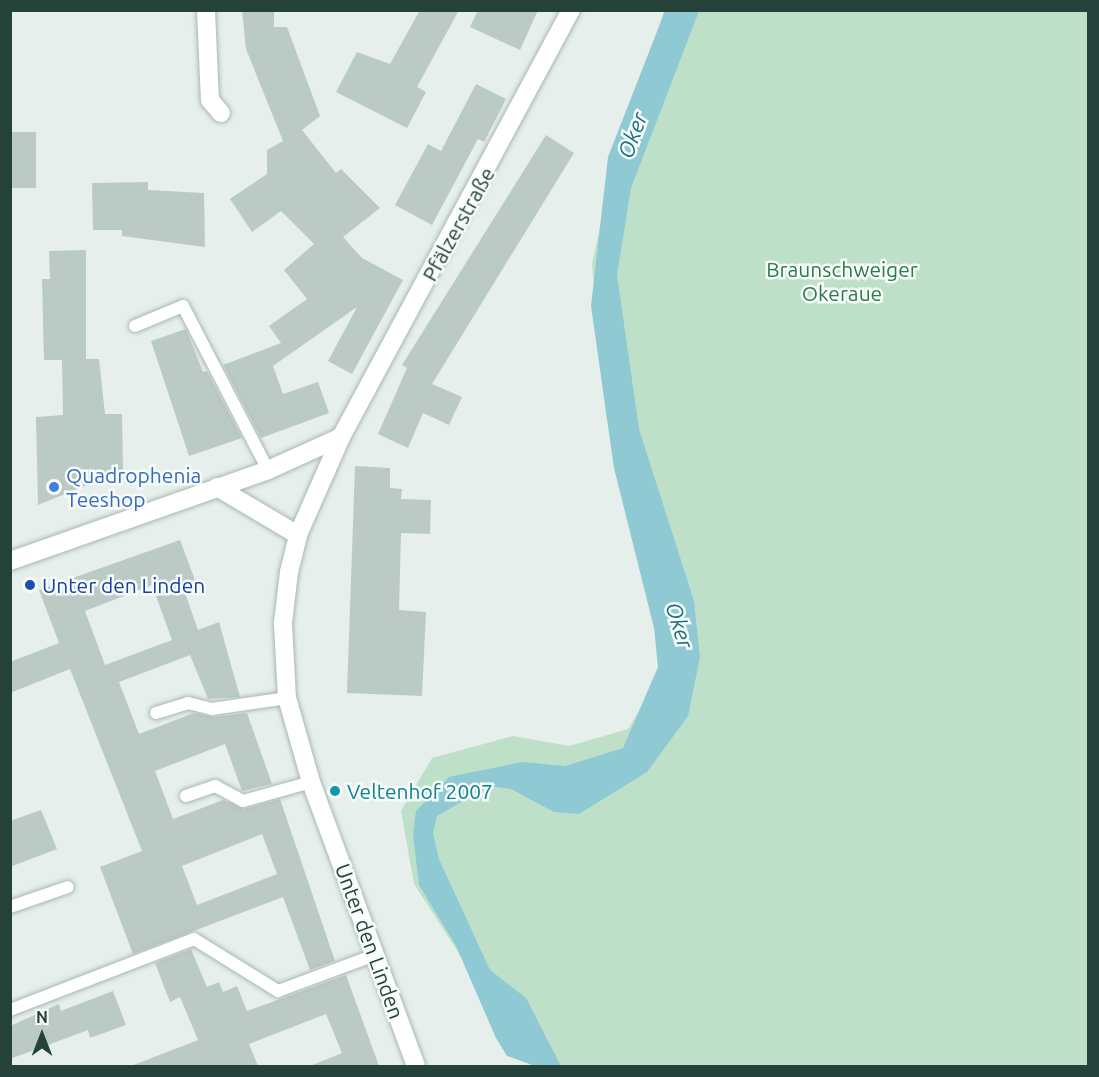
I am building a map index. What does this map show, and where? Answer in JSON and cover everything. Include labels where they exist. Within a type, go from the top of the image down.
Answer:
[{"type":"street","points":[[206,10],[210,100],[220,113]]},
{"type":"street","name":"Pfälzerstraße","points":[[341,437],[571,10]]},
{"type":"street","points":[[10,561],[268,470],[341,437]]},
{"type":"street","name":"Unter den Linden","points":[[341,437],[298,535],[283,623],[287,698],[311,782],[416,1066]]},
{"type":"street","points":[[217,487],[298,535]]},
{"type":"lane","points":[[135,326],[183,306],[268,470]]},
{"type":"lane","points":[[156,713],[188,703],[212,709],[287,698]]},
{"type":"lane","points":[[186,796],[215,786],[243,801],[311,782]]},
{"type":"lane","points":[[10,908],[68,887]]},
{"type":"lane","points":[[10,1010],[194,939],[278,991],[375,956]]},
{"type":"green space","name":"Braunschweiger Okeraue","points":[[664,11],[1088,11],[1088,1066],[532,1066],[414,884],[401,811],[432,758],[513,736],[569,746],[628,729],[671,659],[606,416],[592,264],[610,182]]},
{"type":"water","name":"Oker","points":[[665,11],[699,11],[631,188],[617,275],[639,429],[694,601],[700,657],[688,716],[647,772],[579,814],[554,812],[511,789],[489,786],[437,816],[433,833],[439,859],[490,970],[526,998],[561,1066],[535,1066],[507,1056],[496,1038],[456,946],[419,885],[413,834],[416,811],[449,777],[522,762],[565,766],[623,748],[658,667],[654,628],[614,468],[591,306],[608,157]]},
{"type":"building","points":[[242,10],[274,10],[274,27],[287,27],[320,116],[302,130],[336,173],[341,169],[380,208],[343,237],[362,258],[403,280],[352,374],[328,361],[357,307],[273,366],[283,394],[318,382],[329,413],[261,438],[223,365],[281,343],[269,326],[307,299],[284,270],[314,244],[281,211],[252,232],[230,199],[267,174],[267,150],[283,141],[246,49]]},
{"type":"building","points":[[420,10],[459,10],[417,87],[426,92],[407,128],[336,92],[357,52],[390,64]]},
{"type":"building","points":[[478,10],[538,10],[520,50],[470,27]]},
{"type":"building","points":[[476,84],[506,99],[484,142],[478,139],[432,225],[395,205],[428,144],[441,151]]},
{"type":"building","points":[[10,132],[36,132],[36,188],[10,188]]},
{"type":"building","points":[[546,135],[574,153],[432,384],[462,397],[449,425],[423,413],[408,448],[378,434],[407,368],[402,365]]},
{"type":"building","points":[[148,182],[148,190],[204,193],[205,247],[122,236],[122,230],[93,230],[92,183]]},
{"type":"building","points":[[86,250],[86,359],[99,359],[105,414],[122,414],[123,470],[38,505],[36,417],[63,415],[62,360],[44,360],[42,279],[50,279],[49,251]]},
{"type":"building","points":[[186,329],[203,372],[207,371],[242,438],[189,456],[151,341]]},
{"type":"building","points":[[355,466],[390,468],[390,488],[402,489],[401,499],[431,500],[430,534],[401,533],[399,610],[426,612],[422,696],[347,693]]},
{"type":"building","points":[[180,540],[198,588],[185,593],[198,630],[219,622],[240,697],[208,699],[190,655],[119,682],[139,734],[194,713],[213,717],[247,713],[272,784],[242,791],[225,744],[155,771],[173,819],[223,800],[244,809],[280,799],[335,961],[310,970],[283,897],[133,954],[100,867],[142,851],[70,669],[10,693],[10,662],[59,643],[39,590]],"holes":[[[152,585],[172,640],[105,665],[85,611]],[[262,834],[277,874],[197,905],[182,866]]]},
{"type":"building","points":[[41,810],[57,849],[10,867],[10,821]]},
{"type":"building","points":[[191,949],[207,987],[219,982],[223,992],[237,986],[247,1011],[346,975],[379,1066],[310,1066],[342,1053],[326,1014],[249,1044],[258,1066],[131,1066],[198,1040],[180,997],[170,1002],[155,963]]},
{"type":"building","points":[[113,991],[126,1025],[90,1038],[88,1030],[10,1059],[10,1026],[59,1004],[61,1011]]},
{"type":"place","name":"Quadrophenia Teeshop","points":[[54,487]]},
{"type":"place","name":"Unter den Linden","points":[[30,585]]},
{"type":"place","name":"Veltenhof 2007","points":[[335,791]]}]
